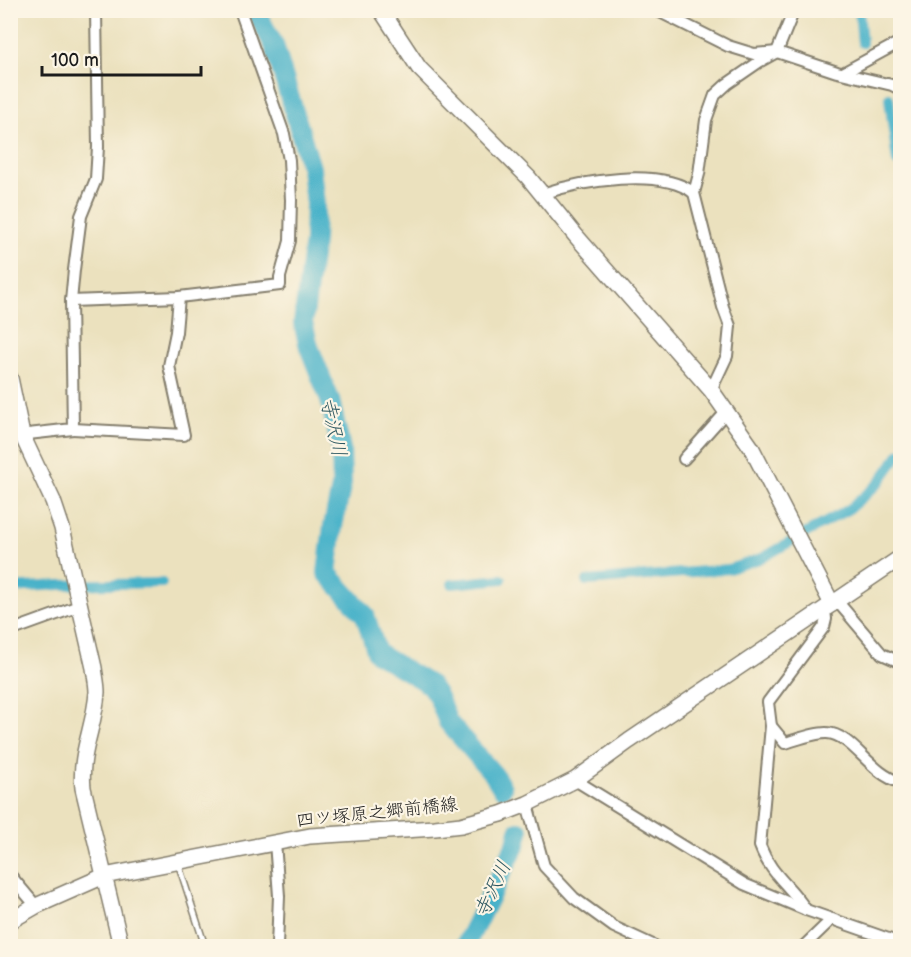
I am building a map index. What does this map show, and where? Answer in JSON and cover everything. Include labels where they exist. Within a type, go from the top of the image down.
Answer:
[{"type":"street","points":[[73,429],[71,302],[81,216],[96,179],[97,168],[96,10]]},
{"type":"street","points":[[71,302],[179,297],[280,285],[290,241],[289,160],[284,135],[240,10]]},
{"type":"street","points":[[381,10],[418,68],[528,177],[576,236],[711,390],[751,447],[831,605],[882,654],[900,662]]},
{"type":"street","points":[[656,10],[728,46],[754,54],[777,52],[900,89]]},
{"type":"street","points":[[711,390],[728,356],[730,326],[694,193],[699,174],[706,120],[715,95],[751,67],[777,52],[794,10]]},
{"type":"street","points":[[843,73],[900,42]]},
{"type":"street","points":[[542,194],[594,181],[646,179],[684,185],[694,193]]},
{"type":"street","points":[[16,436],[73,429],[184,435],[169,366],[176,332],[179,297]]},
{"type":"street","points":[[10,378],[16,436],[53,501],[62,528],[97,689],[82,772],[83,788],[121,946]]},
{"type":"street","points":[[684,459],[727,411]]},
{"type":"street","name":"四ツ塚原之郷前橋線","points":[[10,921],[36,906],[104,876],[310,836],[452,826],[501,814],[527,804],[575,780],[900,558]]},
{"type":"street","points":[[806,910],[798,897],[772,871],[760,846],[771,726],[768,702],[824,627],[831,605]]},
{"type":"street","points":[[10,631],[79,606]]},
{"type":"street","points":[[771,726],[785,743],[827,733],[847,742],[882,775],[900,782]]},
{"type":"street","points":[[575,780],[744,884],[806,910],[900,943]]},
{"type":"street","points":[[527,804],[544,866],[574,898],[615,927],[655,946]]},
{"type":"street","points":[[275,842],[279,896],[277,946]]},
{"type":"street","points":[[10,875],[36,906]]},
{"type":"street","points":[[804,946],[832,919]]},
{"type":"lane","points":[[178,862],[205,946]]},
{"type":"waterway","name":"寺沢川","points":[[255,10],[274,45],[311,168],[315,204],[314,241],[303,323],[309,347],[330,400],[341,449],[342,483],[333,526],[327,573],[365,615],[377,653],[430,685],[438,697],[448,722],[494,775],[502,788]]},
{"type":"waterway","points":[[859,10],[862,43]]},
{"type":"waterway","points":[[889,98],[897,162]]},
{"type":"waterway","points":[[587,581],[729,569],[762,558],[849,509],[878,484],[900,453]]},
{"type":"waterway","points":[[452,584],[502,579]]},
{"type":"waterway","points":[[10,588],[162,583]]},
{"type":"waterway","name":"寺沢川","points":[[465,946],[516,844],[519,831]]}]
